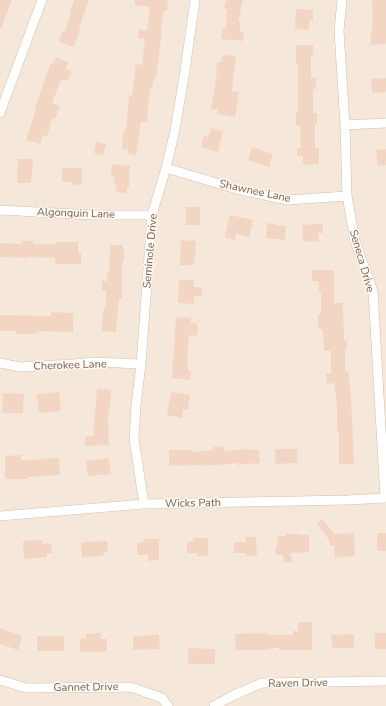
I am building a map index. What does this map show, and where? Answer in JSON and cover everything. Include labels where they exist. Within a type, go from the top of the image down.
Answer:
[{"type":"street","points":[[0,114],[42,0]]},
{"type":"street","name":"Seminole Drive","points":[[144,504],[134,439],[152,215],[166,168],[178,115],[195,0]]},
{"type":"street","name":"Seneca Drive","points":[[342,0],[339,31],[346,125],[347,196],[355,241],[373,291],[386,498]]},
{"type":"street","points":[[346,125],[386,123]]},
{"type":"street","name":"Shawnee Lane","points":[[166,168],[240,190],[288,200],[347,196]]},
{"type":"street","name":"Algonquin Lane","points":[[0,210],[94,215],[152,215]]},
{"type":"street","name":"Cherokee Lane","points":[[0,363],[20,367],[94,362],[141,364]]},
{"type":"street","name":"Wicks Path","points":[[0,516],[144,504],[386,498]]},
{"type":"street","name":"Gannet Drive","points":[[0,680],[26,688],[131,687],[162,698],[168,706]]},
{"type":"street","name":"Raven Drive","points":[[214,706],[234,695],[262,683],[386,681]]},
{"type":"shaded area","points":[[0,0],[386,0],[386,706],[0,706]]},
{"type":"building","points":[[0,0],[12,0],[1,29],[0,29]]},
{"type":"building","points":[[74,0],[89,0],[74,47],[59,42],[62,32],[65,33]]},
{"type":"building","points":[[135,0],[168,0],[167,10],[164,10],[156,78],[154,78],[152,88],[150,88],[147,122],[141,122],[136,155],[128,154],[129,150],[122,149],[122,144],[124,130],[126,130],[129,95],[132,96],[136,64],[142,65],[145,39],[138,38],[139,29],[147,30],[150,7],[135,5]]},
{"type":"building","points":[[226,0],[243,0],[238,21],[240,22],[240,31],[244,32],[243,41],[221,39],[222,29],[226,29],[227,9],[224,9]]},
{"type":"building","points":[[372,0],[386,0],[386,44],[371,45],[370,34],[372,34],[373,24]]},
{"type":"building","points":[[296,9],[313,10],[313,21],[310,20],[309,30],[295,29]]},
{"type":"building","points":[[296,45],[313,45],[313,55],[311,55],[311,78],[316,78],[316,89],[313,89],[313,113],[317,113],[317,124],[315,124],[315,148],[319,148],[319,164],[303,165],[303,156],[297,156],[297,148],[301,148],[300,125],[296,126],[296,113],[298,113],[298,65],[296,65]]},
{"type":"building","points":[[222,55],[236,56],[232,91],[239,92],[235,117],[217,114],[218,110],[211,109],[217,74],[217,62],[221,63]]},
{"type":"building","points":[[56,57],[68,62],[66,69],[72,71],[68,81],[61,79],[52,103],[60,106],[55,119],[52,118],[47,137],[43,135],[40,144],[26,140],[47,73],[51,63],[53,65]]},
{"type":"building","points":[[386,78],[386,92],[372,93],[371,79]]},
{"type":"building","points":[[211,128],[223,131],[218,152],[201,147],[204,136],[208,137]]},
{"type":"building","points":[[96,142],[106,144],[103,155],[94,153]]},
{"type":"building","points":[[252,147],[273,154],[269,167],[248,160]]},
{"type":"building","points":[[386,149],[386,165],[378,166],[376,150]]},
{"type":"building","points":[[18,159],[33,159],[31,183],[17,183]]},
{"type":"building","points":[[112,164],[130,166],[129,187],[127,188],[127,193],[116,192],[117,185],[114,185],[115,177],[111,176]]},
{"type":"building","points":[[62,168],[82,168],[82,184],[72,185],[72,182],[62,182]]},
{"type":"building","points":[[186,207],[200,207],[200,225],[186,225]]},
{"type":"building","points":[[230,215],[253,220],[249,237],[236,234],[235,240],[226,238],[225,235]]},
{"type":"building","points":[[267,223],[286,226],[285,240],[266,238]]},
{"type":"building","points":[[323,224],[323,233],[318,233],[319,241],[303,242],[302,225]]},
{"type":"building","points":[[181,240],[196,241],[194,265],[180,265]]},
{"type":"building","points":[[22,241],[33,241],[33,244],[78,242],[78,253],[81,253],[81,264],[55,264],[55,258],[0,257],[0,243],[22,244]]},
{"type":"building","points":[[110,245],[123,245],[124,249],[124,262],[122,262],[122,298],[119,298],[116,332],[101,331],[104,307],[106,307],[106,290],[102,290],[102,281],[107,281],[107,273],[109,273]]},
{"type":"building","points":[[312,270],[334,270],[334,303],[343,303],[344,341],[347,340],[347,350],[345,350],[345,371],[348,371],[351,395],[354,464],[339,464],[337,403],[334,383],[327,384],[326,374],[331,373],[331,351],[324,351],[323,329],[318,329],[318,314],[321,314],[321,293],[319,293],[319,281],[312,281]]},
{"type":"building","points":[[179,280],[194,280],[194,287],[202,287],[202,296],[194,296],[194,304],[178,303]]},
{"type":"building","points":[[51,312],[73,313],[73,332],[37,331],[37,334],[16,334],[16,331],[0,331],[0,315],[51,316]]},
{"type":"building","points":[[176,317],[191,318],[191,323],[196,323],[198,328],[197,336],[189,335],[187,366],[188,370],[191,371],[190,380],[172,378]]},
{"type":"building","points":[[97,389],[111,390],[109,414],[108,413],[109,445],[85,446],[85,437],[94,436],[93,425]]},
{"type":"building","points":[[59,392],[61,411],[39,413],[37,394]]},
{"type":"building","points":[[171,392],[190,395],[188,410],[183,409],[182,418],[167,415]]},
{"type":"building","points":[[3,393],[24,394],[23,413],[2,413]]},
{"type":"building","points":[[223,446],[224,451],[250,449],[259,450],[260,463],[237,465],[237,463],[203,466],[169,466],[169,450],[192,450],[192,452],[213,450],[213,447]]},
{"type":"building","points":[[275,449],[297,449],[297,463],[275,464]]},
{"type":"building","points":[[21,455],[21,460],[59,458],[60,475],[27,477],[27,479],[5,479],[5,456]]},
{"type":"building","points":[[109,458],[111,474],[88,476],[86,461]]},
{"type":"building","points":[[322,519],[335,534],[354,533],[355,556],[335,558],[334,545],[330,545],[329,540],[317,523]]},
{"type":"building","points":[[377,533],[386,533],[386,551],[377,551]]},
{"type":"building","points":[[286,534],[309,535],[309,552],[291,553],[292,562],[284,562],[283,555],[276,555],[276,546],[278,546],[277,537],[286,536]]},
{"type":"building","points":[[245,537],[256,537],[257,556],[246,556],[246,553],[234,553],[234,542],[246,542]]},
{"type":"building","points":[[193,538],[208,538],[208,556],[197,556],[198,553],[187,553],[187,542],[193,541]]},
{"type":"building","points":[[144,539],[159,539],[159,560],[148,561],[148,555],[137,555],[137,543],[144,542]]},
{"type":"building","points":[[42,540],[42,544],[51,543],[52,553],[47,553],[47,557],[24,559],[23,541]]},
{"type":"building","points":[[107,541],[108,552],[103,553],[104,556],[82,557],[81,542]]},
{"type":"building","points":[[298,622],[312,622],[312,650],[279,650],[279,647],[266,650],[236,650],[235,634],[267,633],[267,635],[293,635],[293,631],[298,631]]},
{"type":"building","points":[[0,628],[22,636],[18,650],[0,644]]},
{"type":"building","points":[[101,633],[101,639],[107,639],[107,651],[80,652],[80,639],[86,639],[86,634]]},
{"type":"building","points":[[375,633],[386,633],[386,649],[375,649]]},
{"type":"building","points":[[354,634],[354,648],[332,648],[331,635]]},
{"type":"building","points":[[159,635],[160,649],[133,650],[133,636]]},
{"type":"building","points":[[37,636],[64,636],[64,651],[37,651]]},
{"type":"building","points":[[188,648],[215,649],[215,664],[188,664]]}]
